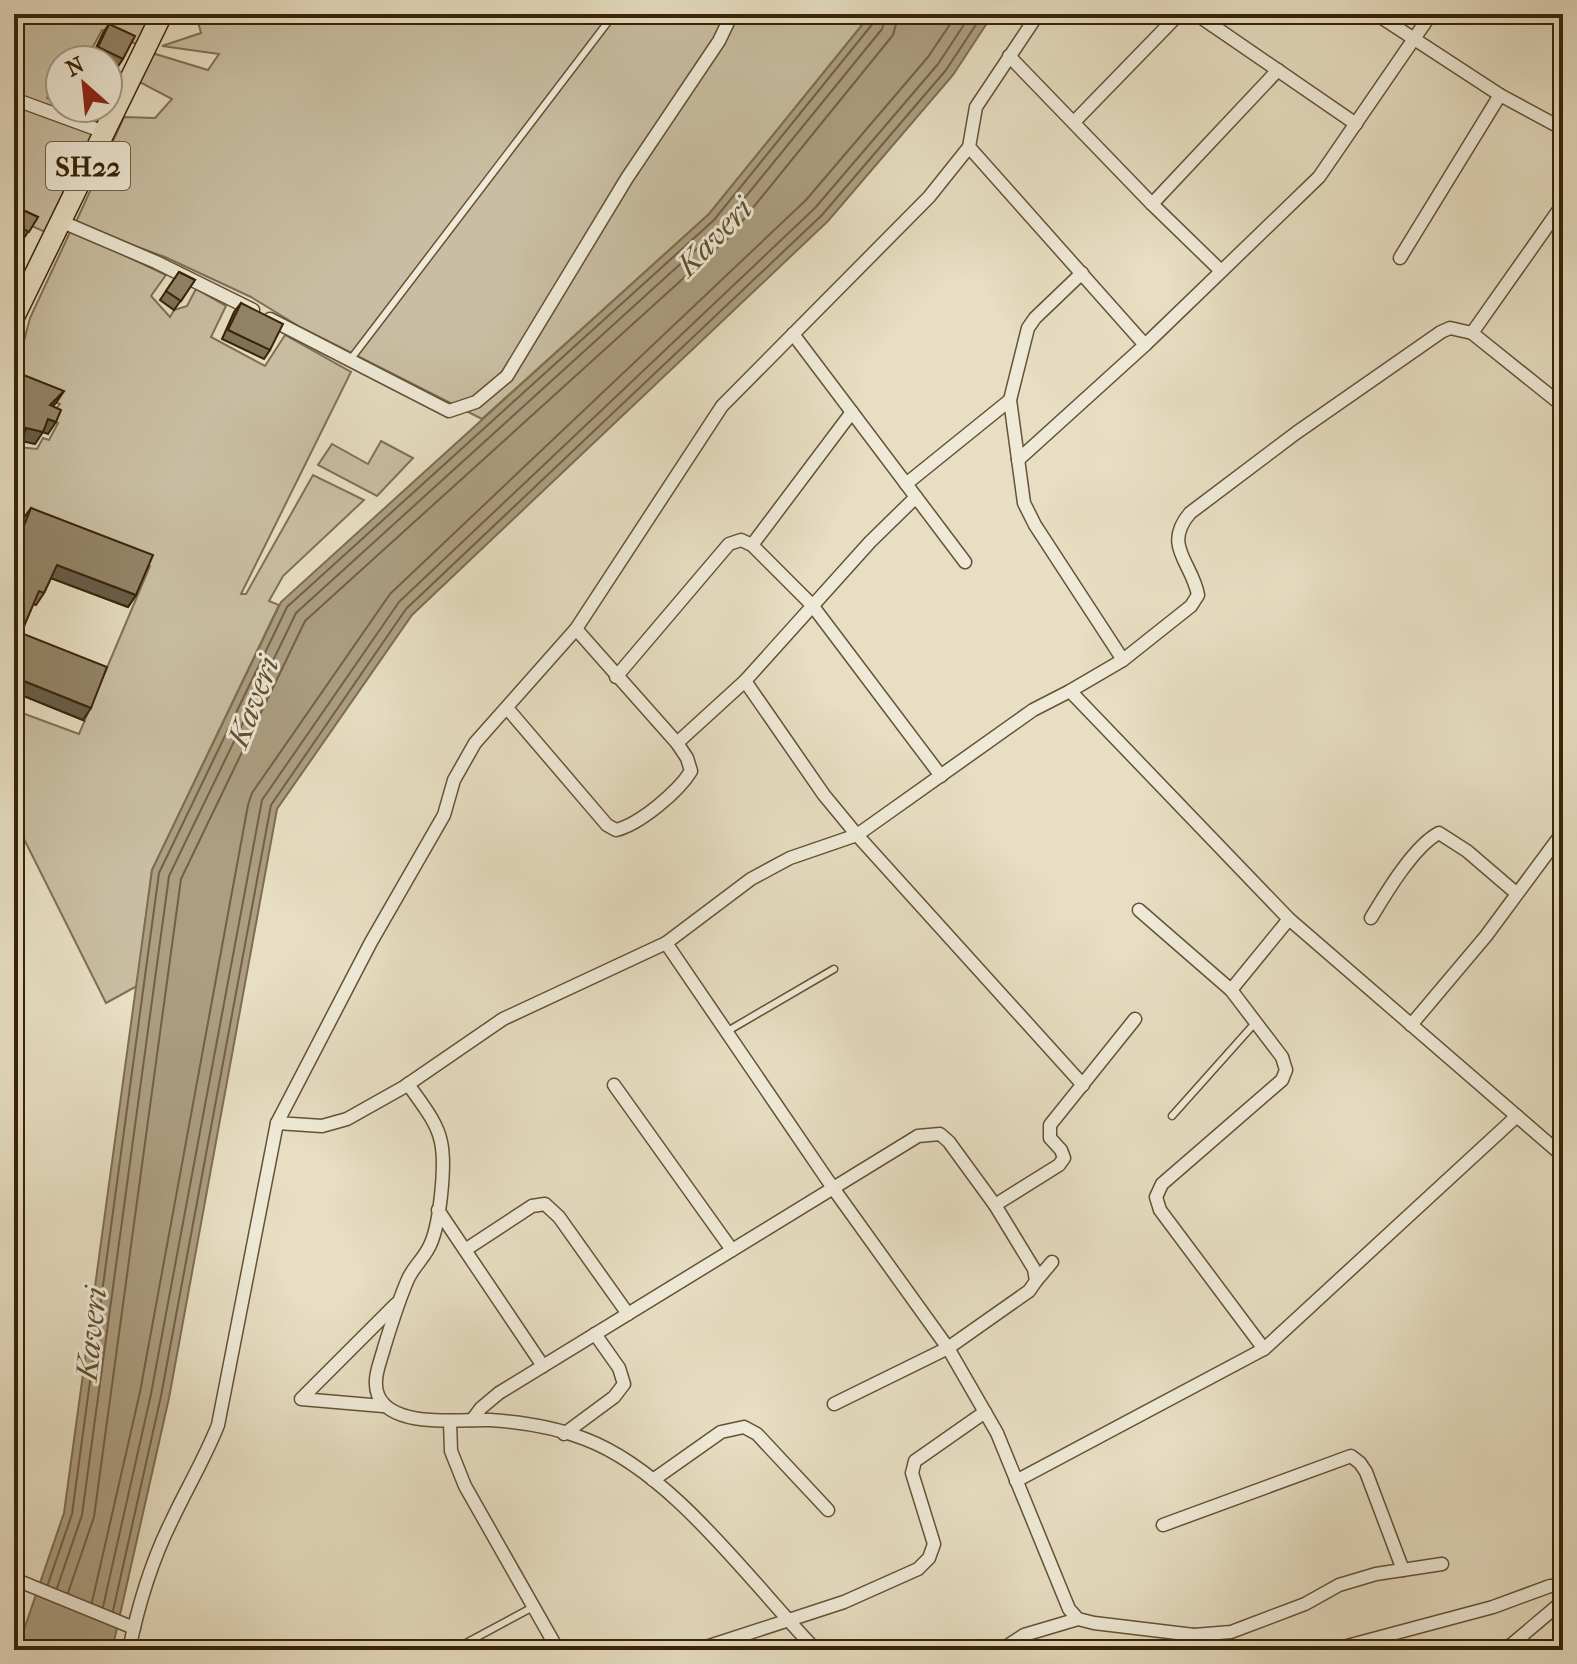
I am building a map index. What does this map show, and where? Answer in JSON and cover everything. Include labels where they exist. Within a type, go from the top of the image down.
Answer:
[{"type":"main road","name":"SH22","points":[[14,317],[20,292],[60,221],[162,14]]},
{"type":"street","points":[[60,221],[156,262],[449,411],[476,402],[507,376],[627,178],[719,41],[732,14]]},
{"type":"street","points":[[129,1650],[133,1628],[171,1522],[202,1464],[218,1425],[277,1123],[371,942],[444,815],[454,780],[475,743],[576,629],[722,406],[929,197],[969,147],[976,107],[1038,14]]},
{"type":"street","points":[[1074,122],[1179,14]]},
{"type":"street","points":[[1196,14],[1356,124]]},
{"type":"street","points":[[1376,14],[1500,95],[1563,129]]},
{"type":"street","points":[[1018,460],[1145,345],[1319,177],[1431,14]]},
{"type":"street","points":[[1009,56],[1221,271]]},
{"type":"street","points":[[1152,204],[1278,70]]},
{"type":"street","points":[[1400,258],[1500,95]]},
{"type":"street","points":[[14,99],[104,132]]},
{"type":"street","points":[[969,147],[1145,345]]},
{"type":"street","points":[[1472,333],[1563,204]]},
{"type":"street","points":[[1082,273],[1028,328],[1010,400],[1024,503],[1035,525],[1123,660]]},
{"type":"street","points":[[277,1123],[322,1126],[347,1119],[408,1084],[503,1019],[666,943],[751,879],[790,858],[857,835],[1033,710],[1123,660],[1191,606],[1198,595],[1195,581],[1180,553],[1177,536],[1181,523],[1190,513],[1296,433],[1441,332],[1450,328],[1472,333],[1562,403]]},
{"type":"street","points":[[793,334],[965,562]]},
{"type":"street","points":[[906,484],[1010,400]]},
{"type":"street","points":[[752,545],[852,412]]},
{"type":"street","points":[[677,743],[745,681],[812,605],[916,497]]},
{"type":"street","points":[[616,677],[729,544],[741,540],[752,545],[812,605],[941,776]]},
{"type":"street","points":[[507,708],[607,825],[616,830],[631,826],[684,782],[691,771],[677,743],[576,629]]},
{"type":"street","points":[[745,681],[824,795],[857,835],[1083,1085]]},
{"type":"street","points":[[1070,691],[1289,919],[1563,1156]]},
{"type":"street","points":[[1411,1025],[1486,936],[1563,832]]},
{"type":"street","points":[[1371,918],[1424,844],[1439,833],[1467,851],[1516,893]]},
{"type":"street","points":[[1139,910],[1231,990],[1282,1057],[1286,1070],[1282,1080],[1162,1184],[1156,1197],[1160,1210],[1264,1349]]},
{"type":"street","points":[[1231,990],[1289,919]]},
{"type":"street","points":[[666,943],[833,1188],[948,1348],[997,1433],[1061,1591],[1069,1609],[1078,1619]]},
{"type":"street","points":[[995,1205],[1059,1165],[1064,1158],[1050,1138],[1050,1125],[1135,1019]]},
{"type":"street","points":[[383,1406],[376,1392],[376,1376],[409,1275],[432,1239],[443,1164],[441,1142],[435,1125],[408,1084]]},
{"type":"street","points":[[614,1085],[732,1250]]},
{"type":"street","points":[[1016,1481],[1264,1349],[1517,1116]]},
{"type":"street","points":[[472,1420],[499,1393],[918,1136],[929,1133],[940,1134],[949,1142],[995,1205],[1034,1269],[1036,1281]]},
{"type":"street","points":[[465,1250],[532,1206],[545,1204],[559,1217],[628,1314]]},
{"type":"street","points":[[438,1210],[543,1366]]},
{"type":"street","points":[[834,1404],[948,1348],[1029,1291],[1052,1262]]},
{"type":"street","points":[[398,1302],[301,1399],[383,1406],[397,1414],[450,1422],[515,1423],[584,1438],[653,1480],[710,1535],[816,1650]]},
{"type":"street","points":[[564,1434],[614,1397],[624,1384],[619,1368],[595,1334]]},
{"type":"street","points":[[697,1650],[844,1602],[918,1569],[929,1558],[934,1544],[912,1473],[915,1461],[985,1412]]},
{"type":"street","points":[[450,1422],[451,1451],[455,1464],[558,1650]]},
{"type":"street","points":[[653,1480],[721,1432],[744,1427],[757,1434],[828,1510]]},
{"type":"street","points":[[1163,1525],[1351,1456],[1366,1472],[1403,1570]]},
{"type":"street","points":[[1001,1650],[1024,1635],[1078,1619],[1194,1635],[1231,1632],[1305,1604],[1339,1585],[1376,1574],[1442,1564]]},
{"type":"street","points":[[18,1581],[133,1628]]},
{"type":"street","points":[[1332,1650],[1493,1607],[1550,1586],[1563,1586]]},
{"type":"street","points":[[1505,1650],[1563,1601]]},
{"type":"street","points":[[1194,1635],[1195,1650]]},
{"type":"lane","points":[[350,360],[614,14]]},
{"type":"lane","points":[[726,1032],[834,969]]},
{"type":"lane","points":[[1172,1116],[1255,1022]]},
{"type":"lane","points":[[453,1650],[533,1607]]},
{"type":"shaded area","points":[[14,14],[156,14],[141,46],[102,30],[94,44],[44,44],[44,124],[102,124],[54,236],[14,218]]},
{"type":"shaded area","points":[[196,14],[871,14],[709,214],[482,419],[300,327],[251,297],[165,257],[75,224],[121,124],[124,124],[124,117],[155,118],[172,99],[132,78],[152,53],[208,70],[219,54],[162,46],[201,33]]},
{"type":"shaded area","points":[[71,230],[166,275],[151,296],[170,317],[174,310],[187,306],[196,289],[226,306],[211,337],[265,366],[285,335],[351,372],[241,594],[246,594],[313,475],[364,500],[283,576],[269,601],[279,605],[152,870],[137,986],[106,1003],[14,819],[14,710],[79,734],[150,566],[14,514],[14,462],[19,447],[37,449],[43,438],[49,440],[58,423],[47,419],[60,404],[14,386],[14,379],[30,318]]},
{"type":"shaded area","points":[[381,441],[413,458],[377,496],[318,465],[332,444],[368,464]]},
{"type":"water","name":"Kaveri","points":[[871,14],[993,14],[953,75],[828,221],[412,615],[277,809],[169,1398],[112,1650],[17,1650],[64,1513],[152,870],[281,602],[709,214]]},
{"type":"building","points":[[109,24],[135,36],[124,57],[124,44],[99,44]]},
{"type":"building","points":[[14,206],[38,217],[29,232],[14,226]]},
{"type":"building","points":[[179,272],[195,280],[181,301],[166,291]]},
{"type":"building","points":[[241,303],[283,324],[270,350],[228,330]]},
{"type":"building","points":[[21,374],[64,391],[50,405],[61,410],[56,422],[48,419],[43,432],[26,428],[14,463],[14,391]]},
{"type":"building","points":[[31,508],[153,555],[136,595],[57,565],[44,593],[39,591],[21,633],[107,667],[91,708],[14,677],[14,551]]}]
